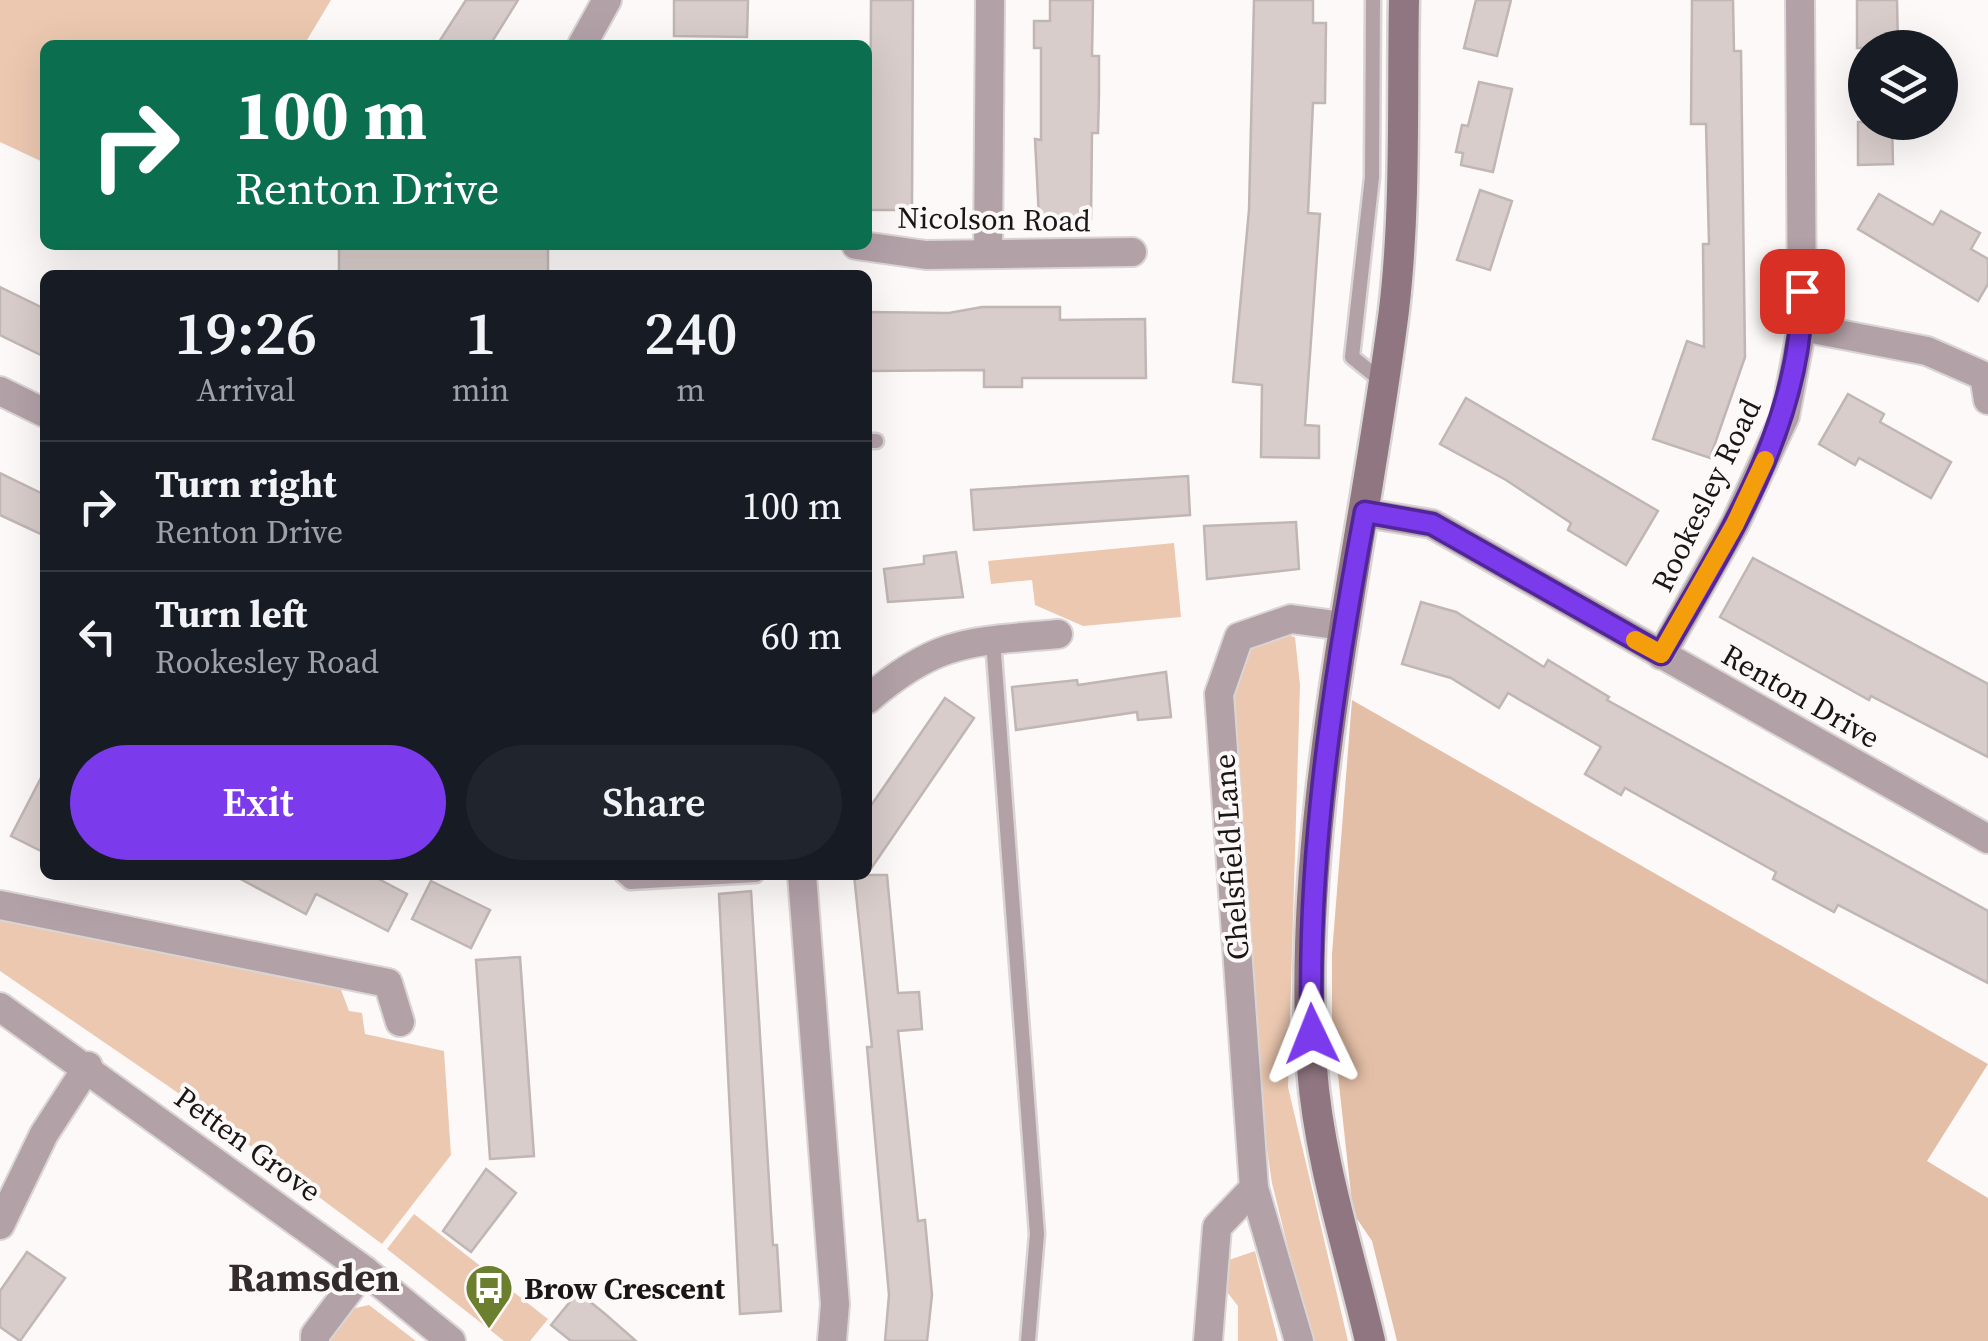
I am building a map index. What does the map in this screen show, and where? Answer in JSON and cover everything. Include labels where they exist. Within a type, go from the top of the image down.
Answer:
[{"type":"street","points":[[585,40],[607,0]]},
{"type":"street","points":[[988,254],[990,0]]},
{"type":"street","points":[[1370,1341],[1324,1165],[1312,1068],[1310,966],[1314,882],[1344,626],[1365,512],[1399,254],[1404,0]]},
{"type":"street","name":"Rookesley Road","points":[[1661,654],[1735,524],[1785,416],[1802,328],[1800,0]]},
{"type":"street","name":"Nicolson Road","points":[[872,247],[926,255],[1132,252]]},
{"type":"street","points":[[1802,328],[1901,344],[1987,383]]},
{"type":"street","points":[[0,391],[40,411]]},
{"type":"street","name":"Renton Drive","points":[[1365,512],[1432,524],[1988,840]]},
{"type":"street","name":"Chelsfield Lane","points":[[1299,1341],[1254,1188],[1219,694],[1239,636],[1291,619],[1344,626]]},
{"type":"street","points":[[872,696],[908,664],[960,643],[1058,634]]},
{"type":"street","points":[[802,880],[835,1304],[832,1341]]},
{"type":"street","points":[[0,905],[388,983],[400,1022]]},
{"type":"street","name":"Petten Grove","points":[[0,1007],[88,1066],[364,1270],[451,1341]]},
{"type":"street","points":[[0,1225],[44,1134],[88,1066]]},
{"type":"street","points":[[1208,1341],[1217,1227],[1254,1188]]},
{"type":"street","points":[[315,1341],[315,1335],[364,1270]]},
{"type":"lane","points":[[1373,0],[1372,176],[1352,357],[1384,382]]},
{"type":"lane","points":[[992,640],[1037,1234],[1028,1341]]},
{"type":"lane","points":[[628,880],[666,880]]},
{"type":"shaded area","points":[[0,0],[331,0],[307,40],[40,40],[40,161],[0,142]]},
{"type":"shaded area","points":[[1174,543],[1181,617],[1083,626],[1035,605],[1032,580],[991,584],[988,561]]},
{"type":"shaded area","points":[[1281,634],[1295,637],[1300,685],[1288,1087],[1348,1341],[1311,1341],[1272,1183],[1256,1078],[1229,686],[1250,645]]},
{"type":"shaded area","points":[[1352,700],[1988,1064],[1927,1161],[1988,1198],[1988,1341],[1397,1341],[1372,1241],[1353,1213],[1332,1020],[1332,954]]},
{"type":"shaded area","points":[[0,919],[340,987],[349,1011],[362,1013],[365,1034],[444,1051],[451,1155],[382,1244],[187,1099],[0,971]]},
{"type":"shaded area","points":[[414,1214],[548,1319],[530,1341],[504,1341],[387,1249]]},
{"type":"shaded area","points":[[1255,1251],[1278,1341],[1238,1341],[1238,1306],[1223,1287],[1223,1262]]},
{"type":"shaded area","points":[[369,1305],[416,1341],[327,1341],[351,1309]]},
{"type":"building","points":[[466,0],[518,0],[493,40],[440,40]]},
{"type":"building","points":[[674,0],[748,0],[747,37],[674,36]]},
{"type":"building","points":[[871,0],[913,0],[912,210],[872,210]]},
{"type":"building","points":[[1050,0],[1093,0],[1092,56],[1099,56],[1099,94],[1098,133],[1092,133],[1091,219],[1039,218],[1035,139],[1041,140],[1041,48],[1034,48],[1034,21],[1050,21]]},
{"type":"building","points":[[1254,0],[1313,0],[1313,23],[1326,23],[1325,103],[1313,103],[1308,213],[1320,214],[1305,425],[1319,426],[1319,458],[1261,457],[1262,385],[1233,382],[1249,210]]},
{"type":"building","points":[[1476,0],[1511,0],[1497,56],[1464,48]]},
{"type":"building","points":[[1692,0],[1733,0],[1734,51],[1741,51],[1745,357],[1710,458],[1653,439],[1687,341],[1704,347],[1703,244],[1709,244],[1706,124],[1691,124]]},
{"type":"building","points":[[1857,0],[1897,0],[1898,30],[1857,30]]},
{"type":"building","points":[[1479,82],[1512,89],[1493,172],[1461,165],[1463,153],[1456,152],[1462,125],[1468,126]]},
{"type":"building","points":[[1858,140],[1892,140],[1893,164],[1858,165]]},
{"type":"building","points":[[1480,190],[1512,201],[1490,270],[1457,260]]},
{"type":"building","points":[[1879,194],[1933,225],[1941,211],[1980,233],[1971,249],[1988,259],[1988,284],[1978,301],[1858,229]]},
{"type":"building","points":[[339,250],[548,250],[548,270],[339,270]]},
{"type":"building","points":[[0,287],[40,307],[40,355],[0,335]]},
{"type":"building","points":[[982,307],[1060,307],[1060,320],[1145,319],[1146,378],[1022,378],[1022,387],[984,387],[984,370],[872,371],[872,312],[949,313]]},
{"type":"building","points":[[1848,394],[1884,414],[1880,422],[1951,462],[1931,498],[1859,458],[1855,465],[1819,444]]},
{"type":"building","points":[[1466,398],[1658,511],[1626,565],[1568,530],[1571,523],[1506,480],[1440,444]]},
{"type":"building","points":[[0,473],[40,493],[40,534],[0,515]]},
{"type":"building","points":[[1188,476],[1190,515],[974,530],[971,490]]},
{"type":"building","points":[[1296,522],[1299,569],[1207,579],[1204,526]]},
{"type":"building","points":[[956,552],[963,597],[888,602],[884,569],[924,564],[924,556]]},
{"type":"building","points":[[1753,558],[1988,684],[1988,757],[1871,696],[1869,700],[1720,617]]},
{"type":"building","points":[[1421,602],[1456,612],[1544,667],[1548,660],[1609,697],[1607,700],[1988,911],[1988,983],[1838,905],[1834,912],[1773,879],[1776,872],[1625,788],[1621,795],[1585,774],[1601,747],[1508,693],[1499,708],[1451,678],[1402,664]]},
{"type":"building","points":[[1166,672],[1171,717],[1138,720],[1137,712],[1016,730],[1012,687],[1077,680],[1078,685]]},
{"type":"building","points":[[945,698],[974,718],[872,867],[872,804]]},
{"type":"building","points":[[40,780],[40,850],[11,836]]},
{"type":"building","points":[[887,875],[898,993],[919,992],[922,1029],[898,1031],[918,1221],[925,1220],[932,1295],[927,1341],[885,1341],[889,1295],[867,1047],[872,1047],[855,880]]},
{"type":"building","points":[[242,880],[380,880],[407,894],[388,931],[316,894],[306,914]]},
{"type":"building","points":[[431,881],[490,910],[471,948],[412,919]]},
{"type":"building","points":[[751,891],[773,1245],[777,1245],[781,1311],[740,1314],[719,894]]},
{"type":"building","points":[[520,957],[534,1156],[490,1159],[476,960]]},
{"type":"building","points":[[486,1169],[516,1193],[471,1252],[443,1231]]},
{"type":"building","points":[[27,1252],[65,1278],[20,1341],[0,1327],[0,1291]]},
{"type":"building","points":[[578,1292],[636,1341],[571,1341],[551,1325]]},
{"type":"slow traffic","points":[[1635,640],[1661,654],[1735,524],[1765,460]]},
{"type":"place","name":"Brow Crescent","points":[[489,1330]]},
{"type":"district","name":"Ramsden","points":[[314,1277]]},
{"type":"route","points":[[1312,1034],[1314,882],[1344,626],[1365,512],[1432,524],[1661,654],[1735,524],[1785,416],[1802,328],[1802,291]]}]
